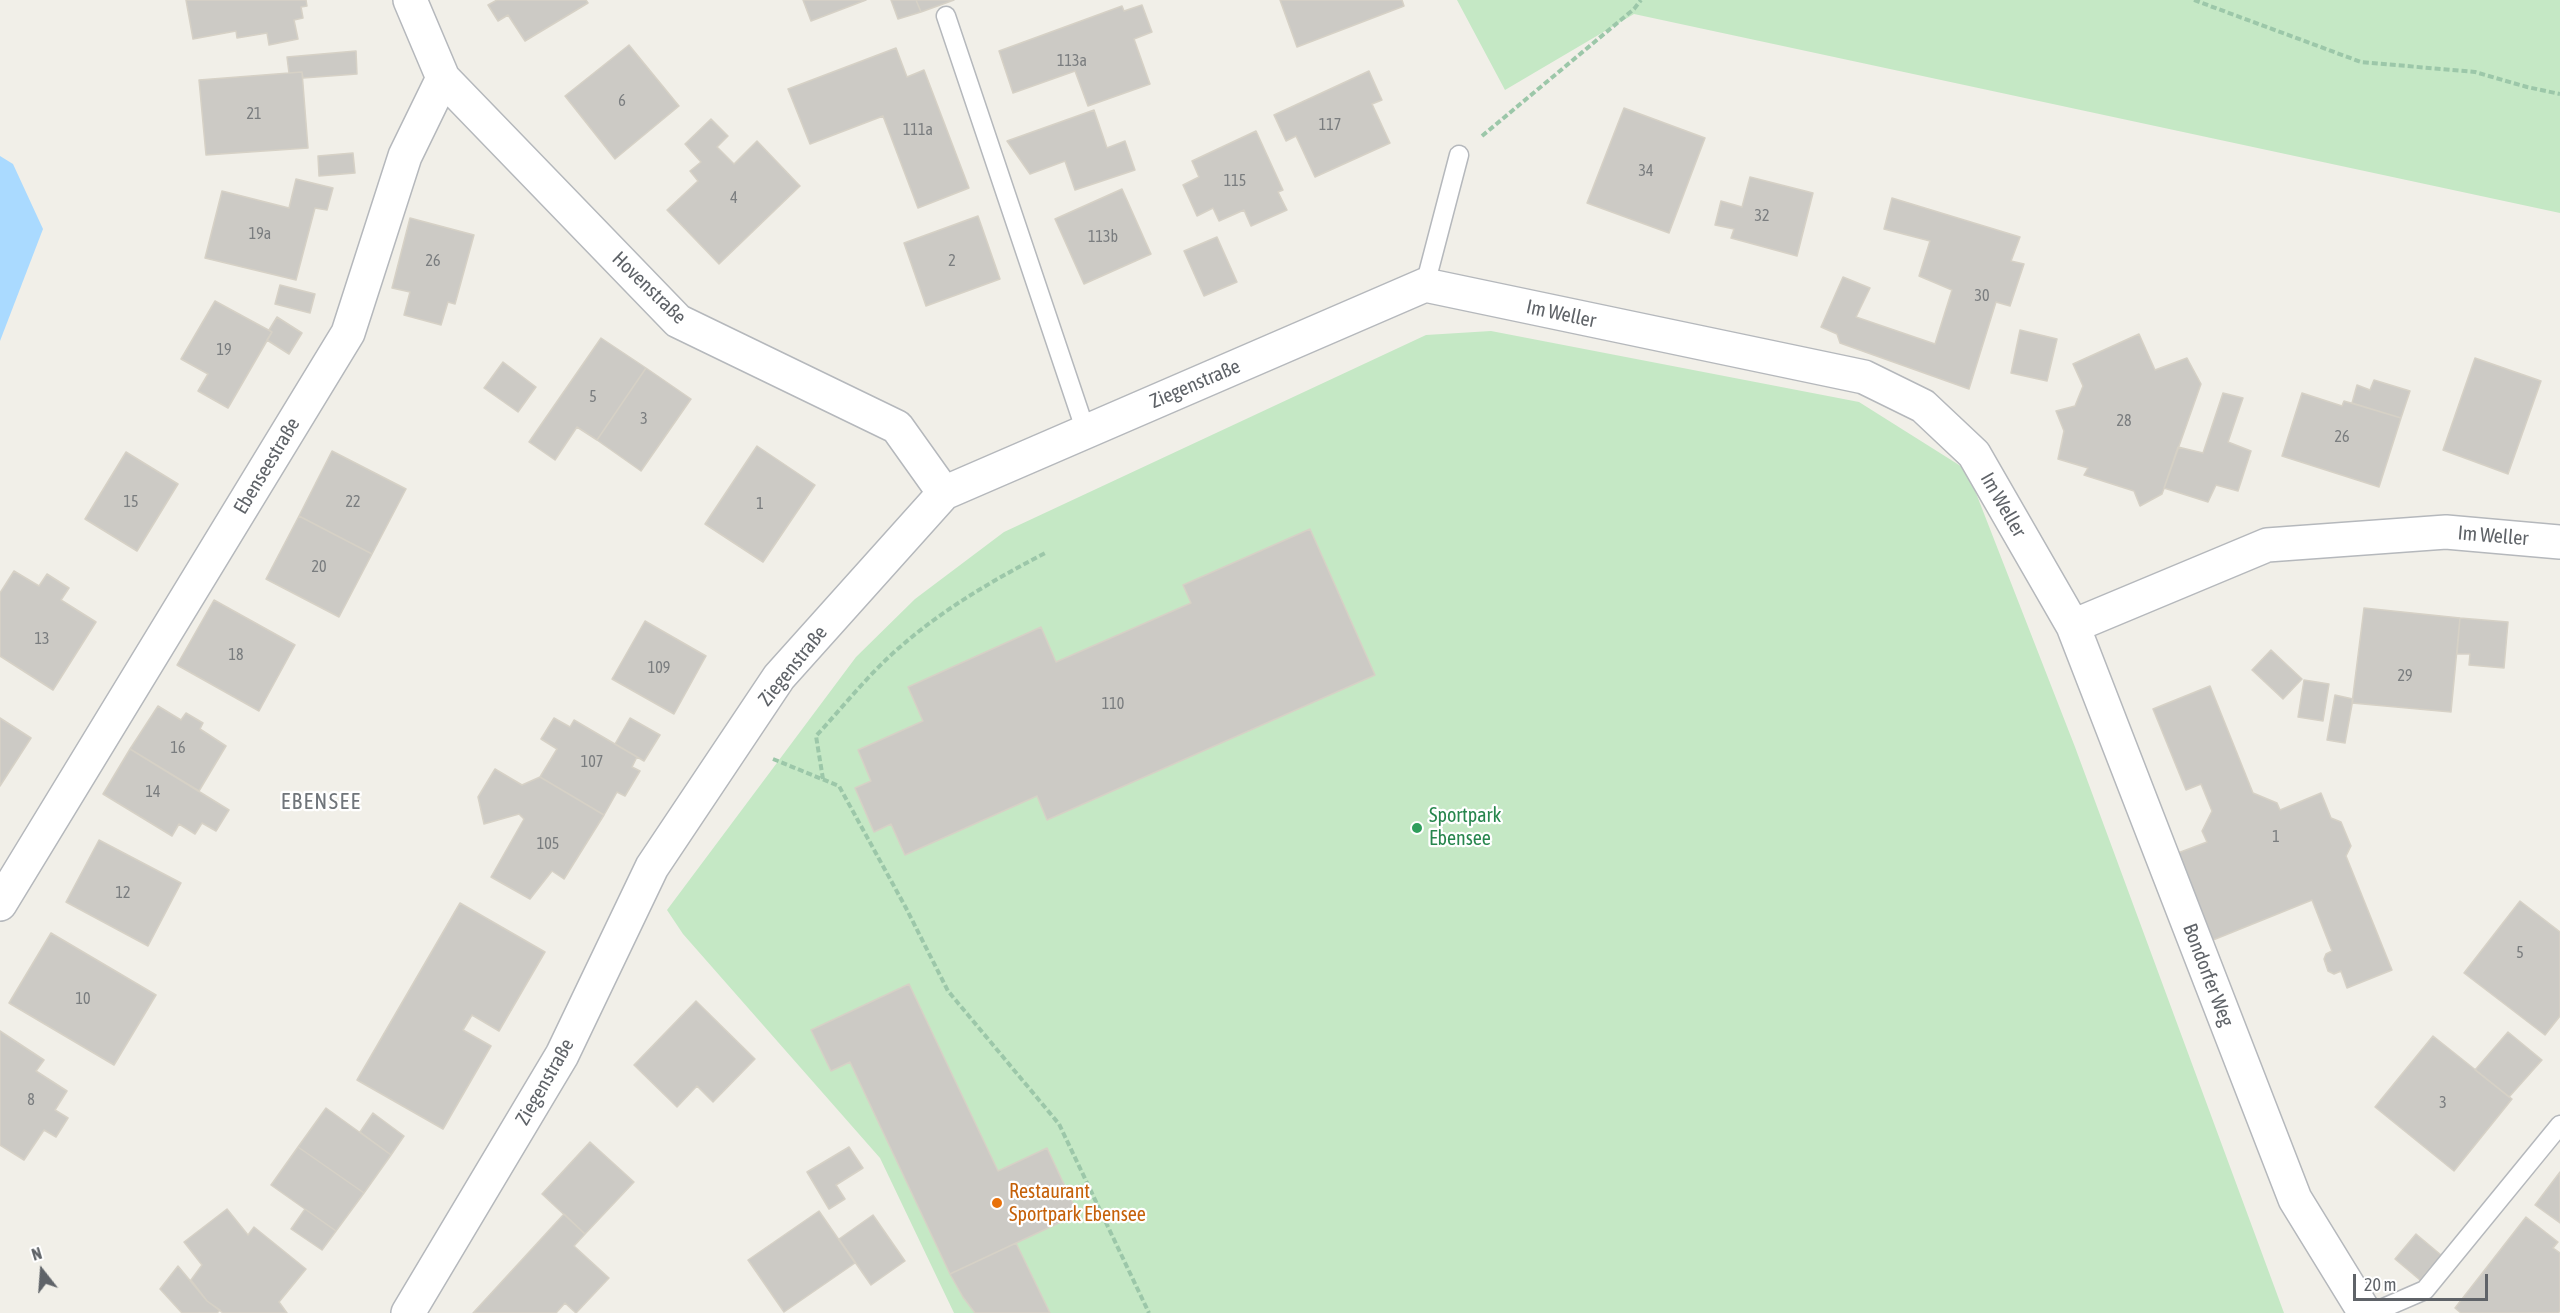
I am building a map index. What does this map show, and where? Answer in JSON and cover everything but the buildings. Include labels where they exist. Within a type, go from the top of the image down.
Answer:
[{"type":"street","points":[[410,0],[443,78]]},
{"type":"street","name":"Hovenstraße","points":[[443,78],[678,321],[897,427],[944,493]]},
{"type":"street","name":"Ebenseestraße","points":[[0,904],[348,333],[405,156],[443,78]]},
{"type":"street","name":"Ziegenstraße","points":[[408,1313],[562,1055],[652,867],[779,677],[944,493],[1425,285]]},
{"type":"street","name":"Im Weller","points":[[1425,285],[1864,377],[1923,406],[1974,454],[2073,626],[2267,545],[2446,532],[2560,542]]},
{"type":"street","name":"Bondorfer Weg","points":[[2073,626],[2295,1199],[2365,1313]]},
{"type":"lane","points":[[946,16],[1086,432]]},
{"type":"lane","points":[[1425,285],[1460,155]]},
{"type":"lane","points":[[2372,1313],[2425,1290],[2560,1125]]},
{"type":"path","points":[[1460,155],[1634,9],[1641,0]]},
{"type":"path","points":[[2194,0],[2361,62],[2475,72],[2560,94]]},
{"type":"path","points":[[823,780],[816,736],[891,656],[945,611],[986,584],[1047,552]]},
{"type":"path","points":[[735,743],[839,786],[906,908],[948,991],[1059,1124],[1149,1313]]},
{"type":"green space","points":[[1457,0],[2560,0],[2560,213],[1634,14],[1505,90]]},
{"type":"green space","name":"Sportpark Ebensee","points":[[1491,331],[1859,402],[1967,470],[2075,747],[2284,1313],[954,1313],[880,1158],[683,934],[667,910],[856,657],[915,599],[1004,532],[1426,335]]},
{"type":"water","points":[[0,156],[13,164],[43,229],[0,341]]},
{"type":"place","name":"Sportpark Ebensee","points":[[1417,828]]},
{"type":"place","name":"Restaurant Sportpark Ebensee","points":[[997,1203]]},
{"type":"district","name":"EBENSEE","points":[[321,802]]}]
